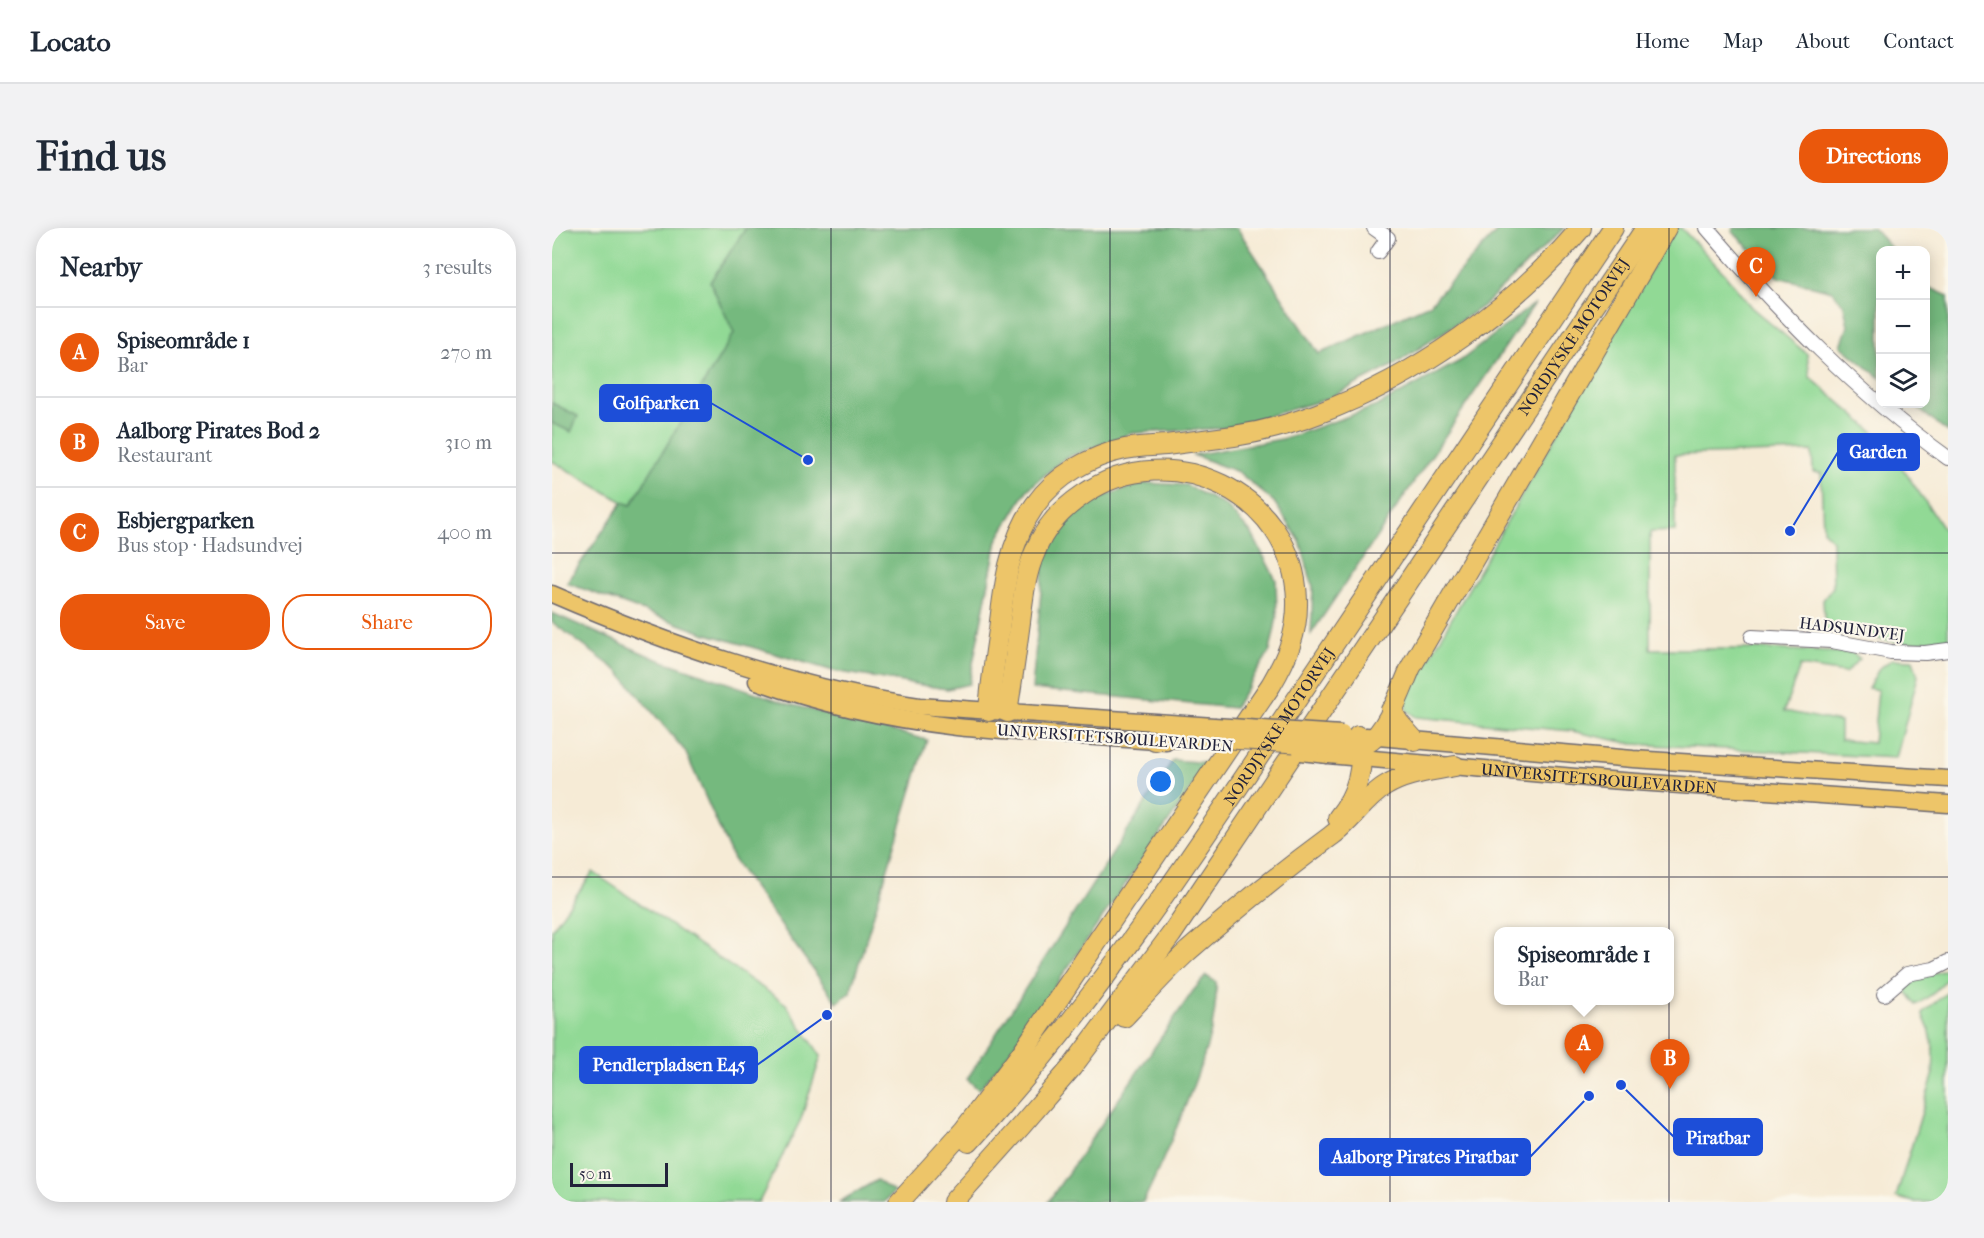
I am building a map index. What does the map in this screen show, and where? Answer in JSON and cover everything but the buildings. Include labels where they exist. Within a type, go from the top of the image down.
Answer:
[{"type":"highway","points":[[998,711],[1005,579],[1019,533],[1035,504],[1054,484],[1094,458],[1127,449],[1237,435],[1315,415],[1352,400],[1392,380],[1485,319],[1530,280],[1581,228]]},
{"type":"highway","name":"NORDJYSKE MOTORVEJ","points":[[915,1202],[1008,1100],[1101,984],[1218,817],[1613,228]]},
{"type":"highway","name":"NORDJYSKE MOTORVEJ","points":[[953,1202],[1072,1067],[1171,935],[1646,228]]},
{"type":"highway","points":[[1155,741],[1167,738],[1207,736],[1351,744],[1384,724],[1417,656],[1666,228]]},
{"type":"highway","points":[[899,1202],[964,1130],[1022,1054],[1265,695],[1286,659],[1295,630],[1297,599],[1292,569],[1281,541],[1263,516],[1241,495],[1215,480],[1185,471],[1155,469],[1125,474],[1096,485],[1071,502],[1050,524],[1035,550],[1026,579],[998,711]]},
{"type":"highway","points":[[1391,710],[1414,741]]},
{"type":"highway","points":[[1311,849],[1348,806],[1357,784],[1351,744]]},
{"type":"highway","points":[[1022,1126],[1187,952],[1311,849],[1333,835],[1368,799],[1386,786],[1412,775],[1455,766]]},
{"type":"main road","name":"UNIVERSITETSBOULEVARDEN","points":[[552,594],[676,644],[770,674],[876,700],[919,706],[998,711],[1207,736]]},
{"type":"main road","name":"UNIVERSITETSBOULEVARDEN","points":[[552,602],[663,648],[745,677],[806,697],[873,713],[957,727],[1155,741]]},
{"type":"main road","name":"UNIVERSITETSBOULEVARDEN","points":[[1351,744],[1414,741],[1633,759],[1948,779]]},
{"type":"main road","name":"UNIVERSITETSBOULEVARDEN","points":[[1351,744],[1455,766],[1609,780],[1948,804]]},
{"type":"street","points":[[1374,228],[1388,237],[1378,252]]},
{"type":"street","points":[[1707,228],[1748,277],[1856,384],[1948,458]]},
{"type":"street","name":"HADSUNDVEJ","points":[[1752,637],[1832,641],[1891,652],[1925,653],[1948,650]]},
{"type":"street","points":[[1884,994],[1907,974],[1934,969],[1948,962]]},
{"type":"green space","points":[[552,228],[1237,228],[1319,354],[1430,304],[1500,228],[1564,228],[1483,306],[1394,365],[1327,399],[1226,428],[1132,433],[1065,458],[1027,490],[997,540],[969,684],[947,689],[834,671],[704,633],[567,583],[623,502],[552,461]]},
{"type":"green space","points":[[746,228],[1237,228],[1319,354],[1430,304],[1500,228],[1564,228],[1483,306],[1394,365],[1327,399],[1226,428],[1132,433],[1065,458],[1027,490],[997,540],[969,684],[947,689],[834,671],[704,633],[567,583],[623,502],[631,505],[734,333],[710,282]]},
{"type":"green space","points":[[1674,228],[1681,228],[1724,273],[1751,307],[1807,354],[1810,377],[1884,441],[1948,535],[1948,641],[1905,643],[1825,631],[1823,600],[1833,587],[1832,540],[1823,530],[1821,473],[1813,472],[1812,451],[1675,455],[1675,531],[1650,532],[1650,649],[1769,649],[1853,653],[1860,659],[1845,673],[1800,666],[1784,711],[1840,722],[1840,740],[1873,743],[1878,690],[1868,688],[1879,669],[1892,659],[1913,660],[1918,676],[1896,758],[1633,744],[1572,731],[1416,717],[1406,710],[1407,697]]},
{"type":"green space","points":[[1734,228],[1873,228],[1889,246],[1876,246],[1876,375],[1841,346],[1848,326],[1844,305],[1832,291],[1778,277],[1732,231]]},
{"type":"green space","points":[[1930,288],[1948,296],[1948,432],[1917,408],[1930,408]]},
{"type":"green space","points":[[1535,303],[1311,634],[1313,587],[1300,541],[1274,502],[1238,472],[1193,455],[1287,438],[1377,406],[1460,361]]},
{"type":"green space","points":[[552,403],[578,416],[571,432],[552,423]]},
{"type":"green space","points":[[1145,483],[1186,485],[1226,506],[1252,534],[1276,580],[1277,617],[1270,651],[1234,708],[1032,689],[1044,559],[1064,523],[1097,498]]},
{"type":"green space","points":[[552,613],[654,658],[789,704],[927,740],[850,992],[837,1003],[733,859],[685,751],[619,672],[552,622]]},
{"type":"green space","points":[[1173,760],[1209,763],[1009,1053],[979,1090],[967,1079]]},
{"type":"green space","points":[[593,872],[786,1004],[821,1056],[801,1119],[759,1202],[552,1202],[552,929]]},
{"type":"green space","points":[[1948,969],[1948,978],[1931,995],[1916,1005],[1906,991],[1911,980]]},
{"type":"green space","points":[[1206,976],[1216,982],[1211,1032],[1183,1112],[1143,1202],[1048,1202],[1193,991]]},
{"type":"green space","points":[[1948,992],[1948,1202],[1913,1202],[1896,1197],[1933,1076],[1934,1053],[1930,1032],[1922,1013]]},
{"type":"green space","points":[[877,1180],[894,1192],[884,1202],[839,1202]]},
{"type":"place","name":"Esbjergparken","points":[[1756,297]]},
{"type":"place","name":"Golfparken","points":[[808,460]]},
{"type":"place","name":"Garden","points":[[1790,531]]},
{"type":"place","name":"Pendlerpladsen E45","points":[[827,1015]]},
{"type":"place","name":"Spiseområde 1","points":[[1584,1074]]},
{"type":"place","name":"Piratbar","points":[[1621,1085]]},
{"type":"place","name":"Aalborg Pirates Bod 2","points":[[1670,1089]]},
{"type":"place","name":"Aalborg Pirates Piratbar","points":[[1589,1096]]}]
